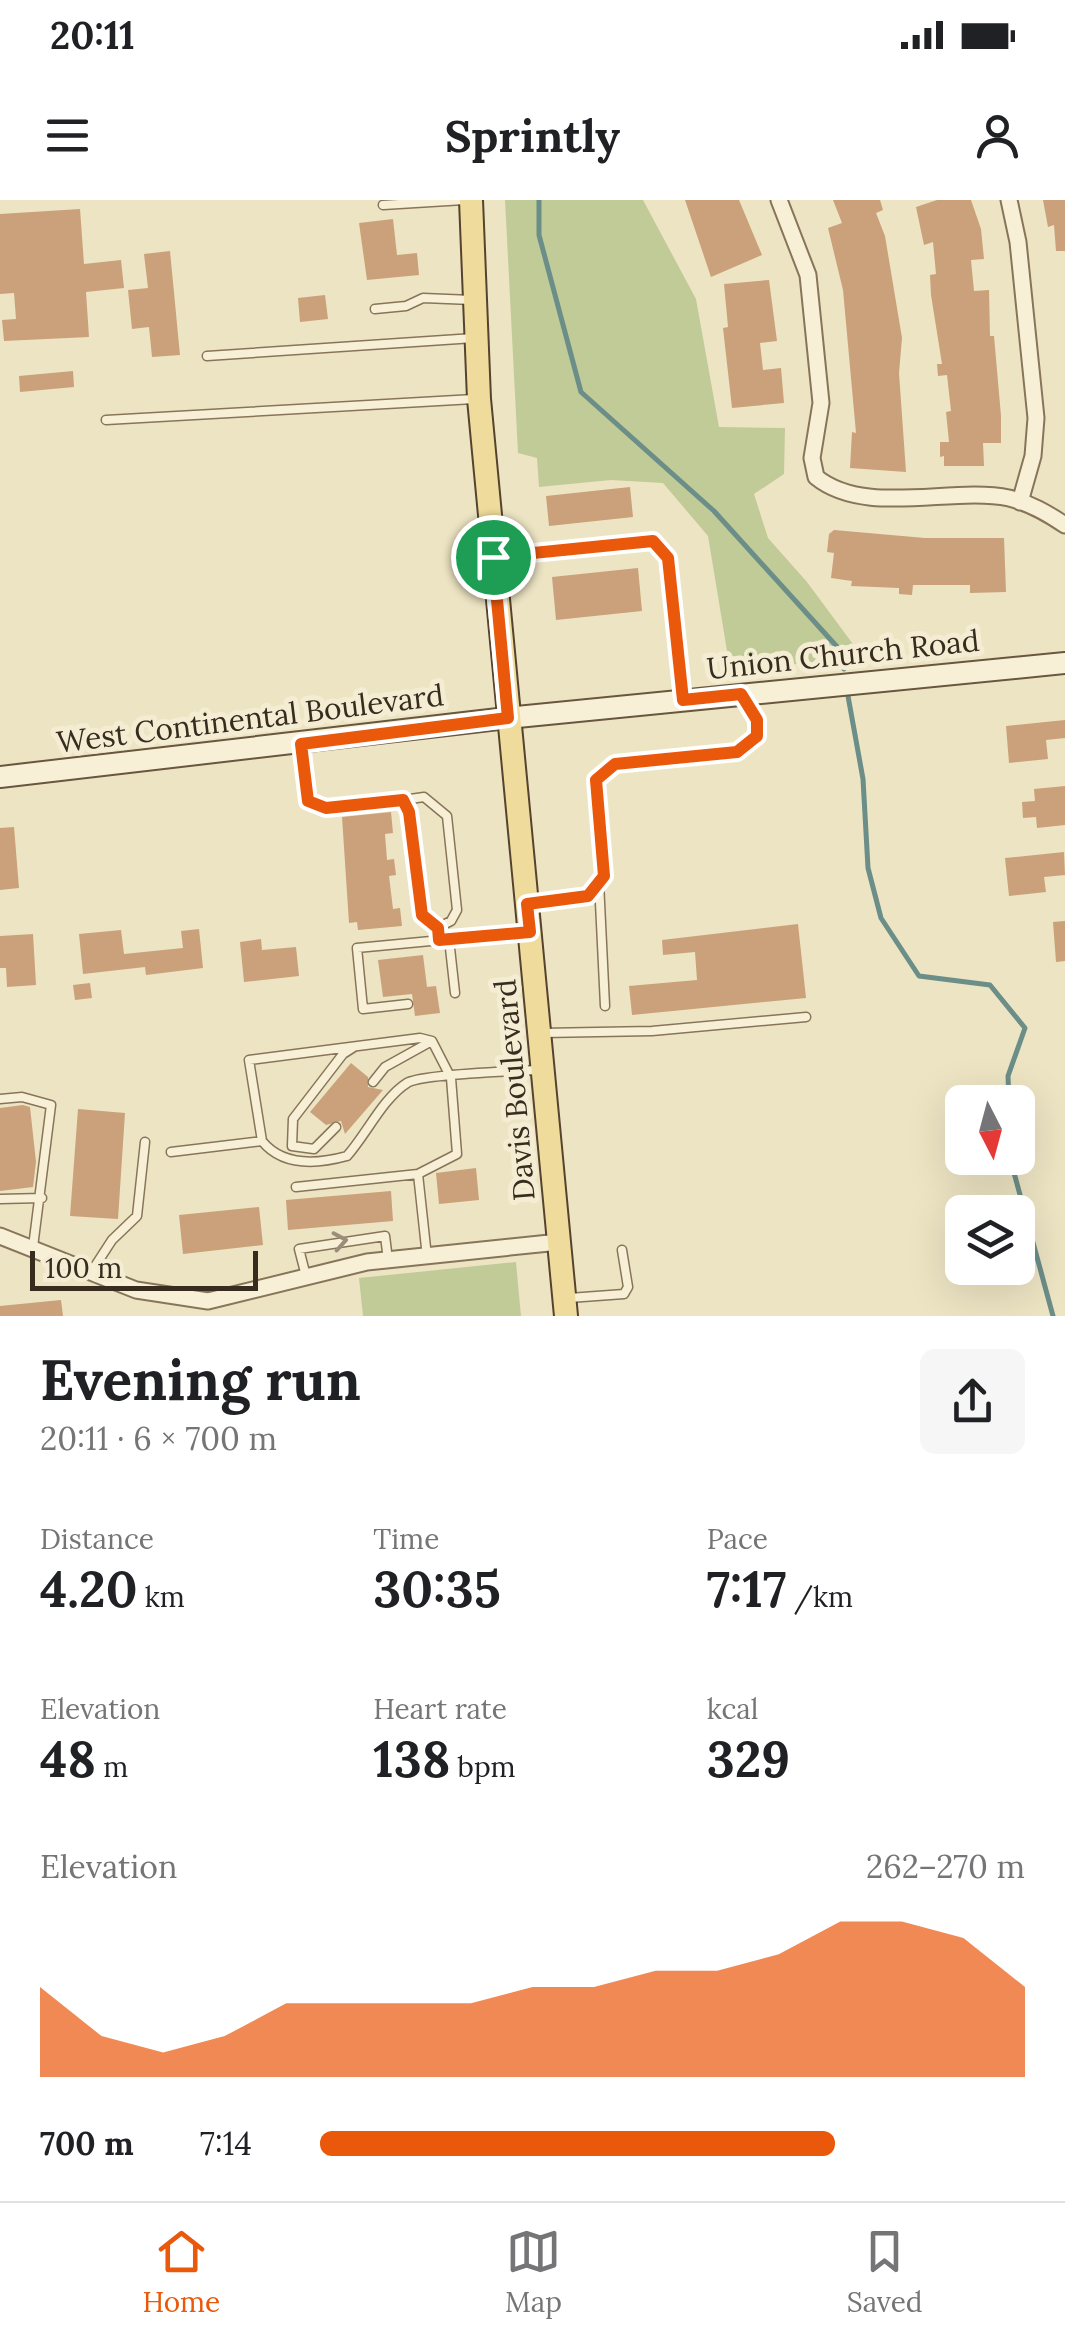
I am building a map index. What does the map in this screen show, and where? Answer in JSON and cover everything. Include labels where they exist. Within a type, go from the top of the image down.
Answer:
[{"type":"main road","name":"Davis Boulevard","points":[[467,200],[474,338],[493,557],[565,1307]]},
{"type":"street","points":[[780,200],[808,275],[821,415],[812,458],[816,477],[835,488],[882,496],[992,496],[1038,509],[1065,525]]},
{"type":"street","points":[[1009,200],[1018,242],[1036,418],[1033,456],[1020,502]]},
{"type":"street","points":[[1038,509],[1065,535]]},
{"type":"street","name":"Union Church Road","points":[[508,718],[1065,663]]},
{"type":"street","name":"West Continental Boulevard","points":[[0,778],[508,718]]},
{"type":"street","points":[[0,1236],[136,1290],[209,1308],[306,1276],[388,1260],[559,1242]]},
{"type":"lane","points":[[383,205],[467,200]]},
{"type":"lane","points":[[375,309],[406,306],[423,298],[472,300]]},
{"type":"lane","points":[[207,356],[474,338]]},
{"type":"lane","points":[[106,420],[479,398]]},
{"type":"lane","points":[[493,557],[653,541],[668,558],[683,700]]},
{"type":"lane","points":[[527,904],[588,896],[604,876],[596,780],[615,764],[737,752],[757,736],[757,720],[741,694]]},
{"type":"lane","points":[[301,744],[308,801],[326,808],[424,798],[447,816],[457,910],[451,921],[438,928]]},
{"type":"lane","points":[[403,800],[409,812],[422,915],[438,928],[444,940],[454,993]]},
{"type":"lane","points":[[599,882],[605,1006]]},
{"type":"lane","points":[[408,1004],[363,1008],[357,948],[530,932]]},
{"type":"lane","points":[[539,1033],[584,1029],[652,1031],[806,1017]]},
{"type":"lane","points":[[296,1187],[418,1174],[457,1154],[452,1078],[432,1041],[420,1038],[252,1056],[254,1108],[262,1141],[282,1157],[303,1163],[347,1156],[408,1082],[452,1078],[542,1070]]},
{"type":"lane","points":[[373,1082],[386,1067],[432,1041]]},
{"type":"lane","points":[[336,1127],[314,1149],[292,1146],[293,1119],[344,1054],[358,1045]]},
{"type":"lane","points":[[0,1099],[22,1096],[52,1104],[33,1247]]},
{"type":"lane","points":[[172,1152],[262,1141]]},
{"type":"lane","points":[[90,1274],[112,1240],[137,1216],[145,1142]]},
{"type":"lane","points":[[418,1174],[427,1256]]},
{"type":"lane","points":[[0,1198],[42,1198]]},
{"type":"lane","points":[[306,1276],[299,1250],[334,1241],[385,1236],[388,1260]]},
{"type":"lane","points":[[565,1307],[624,1294],[628,1287],[622,1250]]},
{"type":"green space","points":[[505,200],[643,200],[696,299],[719,427],[785,428],[784,474],[754,494],[768,538],[807,582],[864,659],[730,669],[708,536],[663,483],[611,480],[539,487],[537,458],[518,453]]},
{"type":"green space","points":[[516,1262],[521,1316],[363,1316],[359,1278]]},
{"type":"building","points":[[685,200],[739,200],[762,255],[711,277]]},
{"type":"building","points":[[833,200],[880,200],[883,210],[876,213],[885,236],[902,338],[899,373],[906,472],[850,468],[852,432],[856,433],[843,290],[828,228],[842,223]]},
{"type":"building","points":[[937,200],[971,200],[981,229],[984,259],[971,260],[974,291],[989,290],[990,336],[994,336],[1001,416],[1001,443],[983,443],[984,466],[944,466],[944,456],[940,457],[940,442],[949,442],[946,412],[951,411],[947,375],[938,376],[937,364],[942,364],[931,295],[930,275],[936,274],[933,242],[924,245],[916,207]]},
{"type":"building","points":[[1043,200],[1065,200],[1065,251],[1056,251],[1054,225],[1048,227]]},
{"type":"building","points":[[80,209],[84,264],[121,260],[124,288],[86,292],[89,337],[4,341],[2,320],[16,319],[14,293],[0,294],[0,214]]},
{"type":"building","points":[[393,219],[397,255],[417,253],[419,275],[367,280],[359,223]]},
{"type":"building","points":[[170,251],[180,355],[152,357],[149,327],[132,329],[128,290],[148,288],[144,254]]},
{"type":"building","points":[[769,280],[777,341],[760,343],[763,370],[781,368],[784,403],[732,408],[723,328],[728,327],[724,284]]},
{"type":"building","points":[[325,295],[328,319],[300,322],[298,298]]},
{"type":"building","points":[[73,371],[74,387],[20,392],[19,376]]},
{"type":"building","points":[[630,487],[633,517],[549,526],[546,496]]},
{"type":"building","points":[[834,530],[925,538],[1004,538],[1006,592],[970,593],[970,585],[913,585],[912,595],[899,594],[899,588],[851,586],[852,581],[831,578],[834,553],[827,552],[829,534]]},
{"type":"building","points":[[638,568],[642,611],[556,620],[552,577]]},
{"type":"building","points":[[1065,720],[1065,738],[1046,740],[1048,759],[1009,763],[1006,726]]},
{"type":"building","points":[[1065,786],[1065,825],[1037,828],[1036,817],[1023,818],[1022,802],[1035,801],[1034,789]]},
{"type":"building","points":[[391,812],[393,833],[385,834],[387,860],[394,859],[396,875],[389,876],[393,909],[400,908],[402,926],[358,930],[357,922],[349,923],[342,817]]},
{"type":"building","points":[[14,827],[19,888],[0,890],[0,828]]},
{"type":"building","points":[[1064,852],[1065,875],[1044,877],[1046,892],[1009,896],[1005,858]]},
{"type":"building","points":[[1065,921],[1065,961],[1056,962],[1053,922]]},
{"type":"building","points":[[798,924],[806,998],[632,1015],[629,986],[697,980],[695,952],[663,955],[662,940]]},
{"type":"building","points":[[199,929],[203,968],[146,975],[145,967],[83,974],[79,934],[121,930],[124,954],[183,948],[181,931]]},
{"type":"building","points":[[33,934],[36,985],[7,987],[6,968],[0,968],[0,936]]},
{"type":"building","points":[[261,939],[262,950],[296,947],[299,976],[244,982],[240,942]]},
{"type":"building","points":[[423,955],[427,987],[436,986],[440,1013],[415,1016],[412,994],[383,997],[378,960]]},
{"type":"building","points":[[90,983],[92,998],[75,1000],[73,985]]},
{"type":"building","points":[[351,1063],[368,1077],[368,1087],[383,1090],[345,1134],[341,1121],[326,1125],[310,1112]]},
{"type":"building","points":[[30,1107],[36,1162],[33,1187],[0,1191],[0,1108]]},
{"type":"building","points":[[78,1109],[125,1113],[118,1219],[70,1216]]},
{"type":"building","points":[[476,1168],[479,1200],[439,1204],[436,1173]]},
{"type":"building","points":[[391,1191],[393,1221],[288,1230],[286,1200]]},
{"type":"building","points":[[259,1207],[263,1245],[183,1254],[179,1215]]},
{"type":"building","points":[[61,1300],[63,1316],[0,1316],[0,1306]]},
{"type":"waterway","points":[[539,200],[539,235],[581,392],[714,511],[840,650],[844,669]]},
{"type":"waterway","points":[[848,696],[863,779],[868,868],[881,918],[919,976],[990,985],[1025,1028],[1008,1085]]},
{"type":"waterway","points":[[1015,1175],[1053,1316]]},
{"type":"route","points":[[653,541],[668,558],[683,700],[741,694],[757,720],[757,736],[737,752],[615,764],[596,780],[604,876],[588,896],[527,904],[530,932],[439,940],[438,928],[422,915],[409,812],[403,800],[326,808],[308,801],[301,744],[508,718],[493,557],[653,541]]}]
